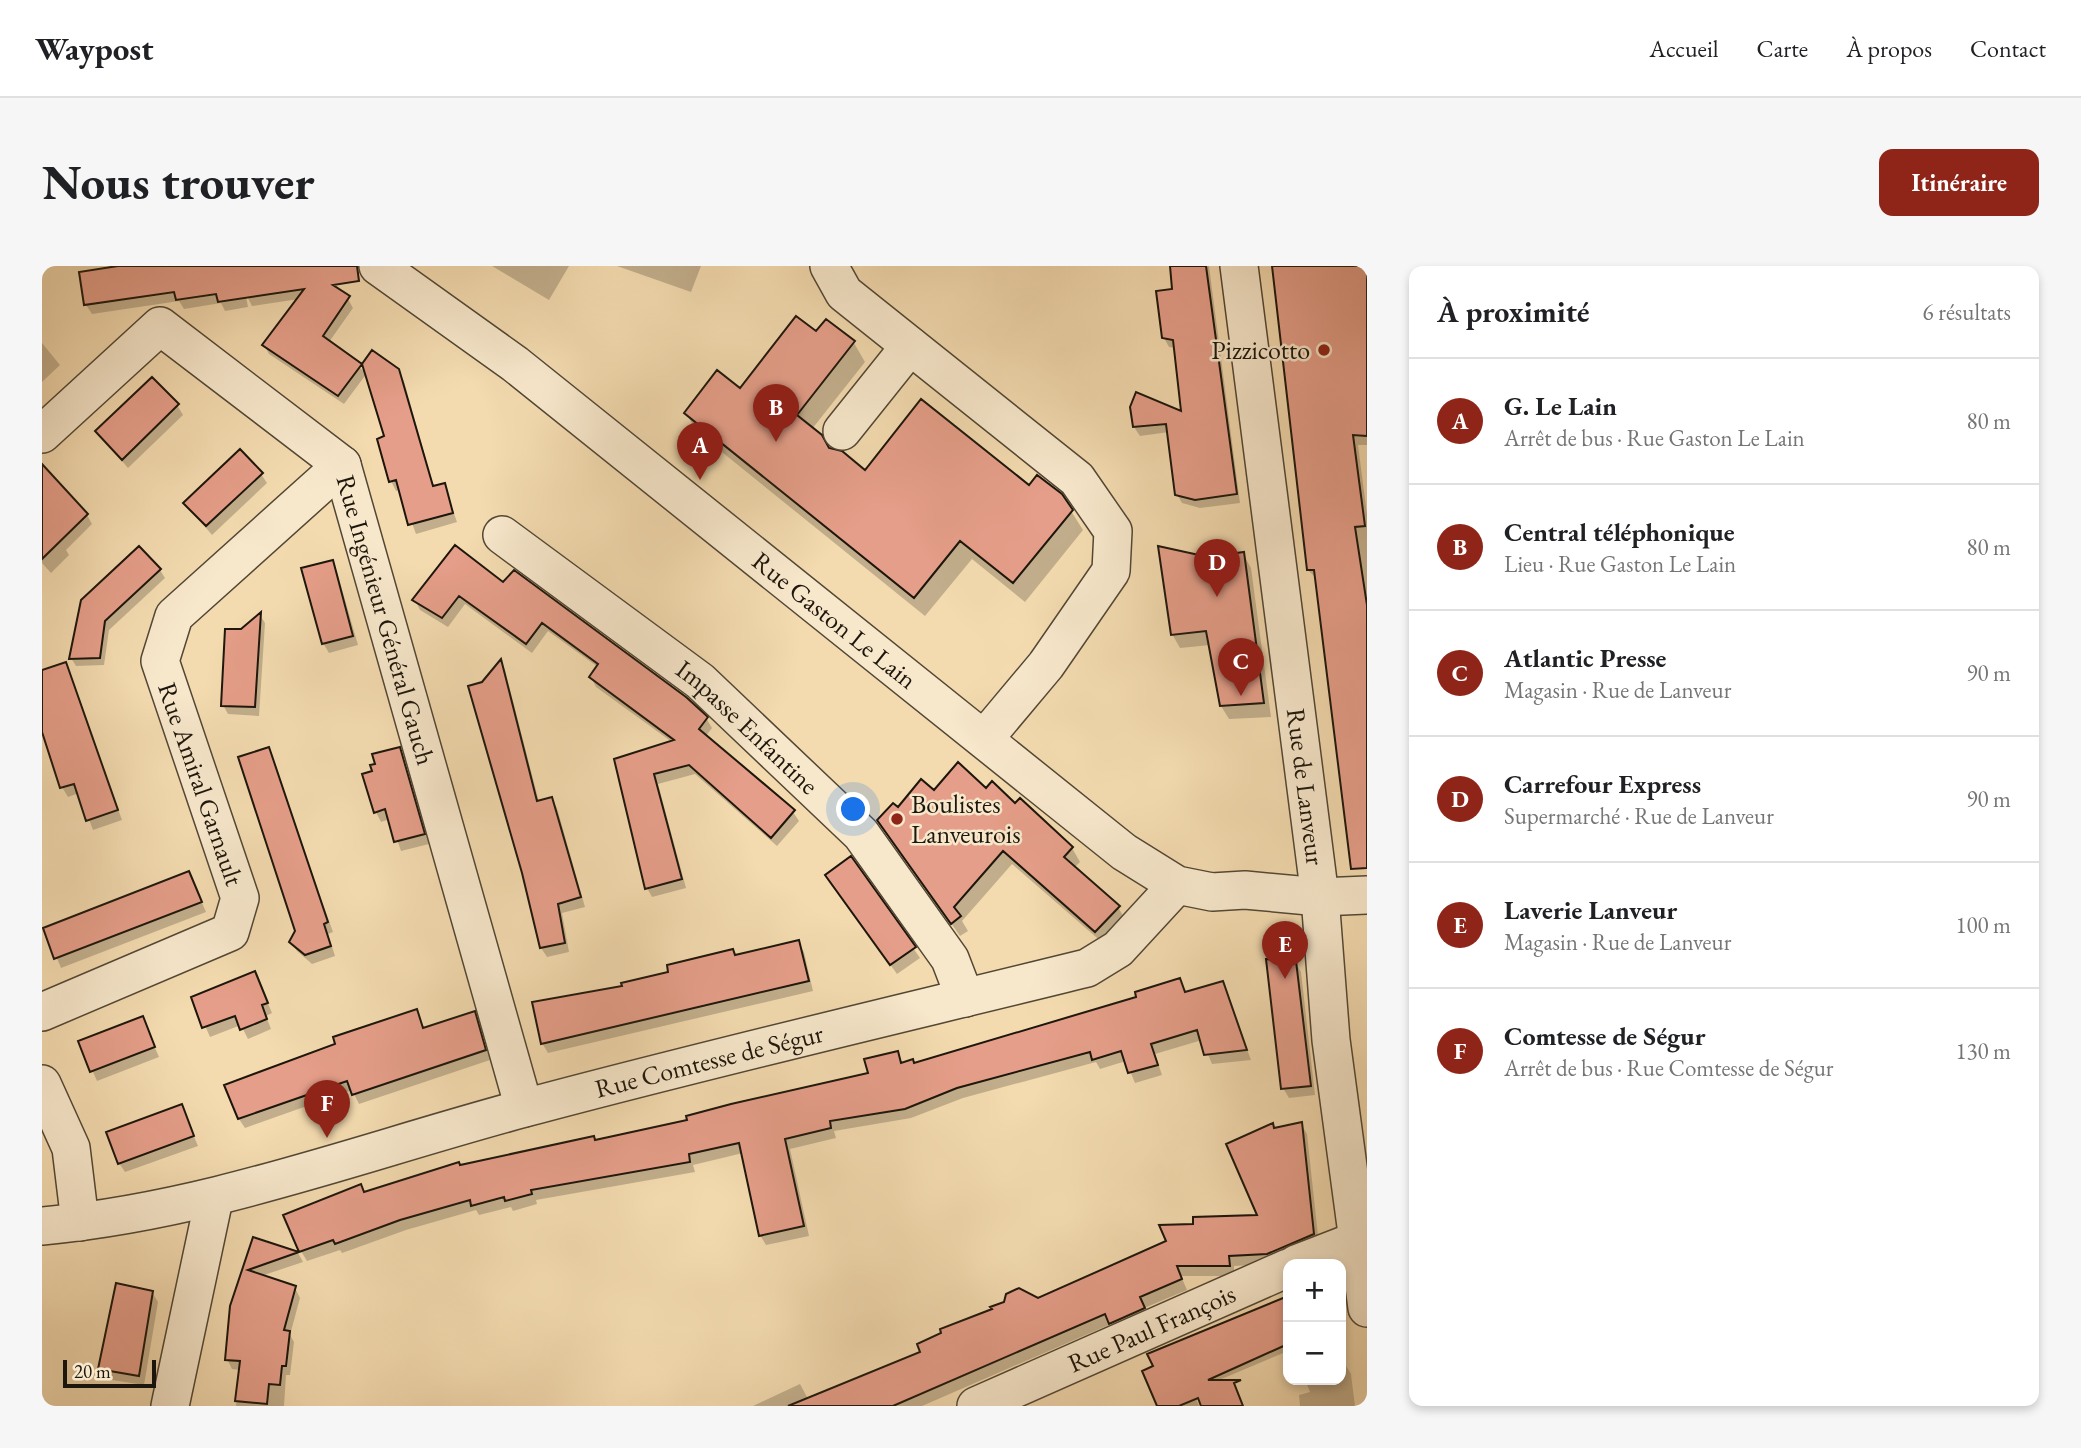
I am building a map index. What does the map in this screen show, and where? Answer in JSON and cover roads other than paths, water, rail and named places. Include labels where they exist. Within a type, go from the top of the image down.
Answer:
[{"type":"street","name":"Rue Gaston Le Lain","points":[[378,266],[515,364],[1124,852],[1177,885],[1212,892],[1245,890],[1320,897],[1367,895]]},
{"type":"street","name":"Rue de Lanveur","points":[[1239,266],[1320,897],[1331,1040],[1367,1308]]},
{"type":"street","points":[[837,280],[910,346],[1077,479],[1113,531],[1111,571],[1046,665],[984,740]]},
{"type":"street","name":"Rue Ingénieur Général Gauch","points":[[42,434],[160,326],[342,465],[524,1108]]},
{"type":"street","points":[[842,431],[910,346]]},
{"type":"street","name":"Rue Amiral Garnault","points":[[42,1012],[230,932],[240,898],[160,661],[174,617],[342,465]]},
{"type":"street","name":"Impasse Enfantine","points":[[502,535],[700,681],[861,834],[950,959],[965,998]]},
{"type":"street","name":"Rue Comtesse de Ségur","points":[[42,1226],[214,1199],[524,1108],[1087,968],[1118,949],[1177,885]]},
{"type":"street","points":[[42,1084],[71,1149],[80,1222]]},
{"type":"street","points":[[170,1406],[214,1199]]},
{"type":"street","points":[[1309,1259],[1358,1240]]},
{"type":"street","name":"Rue Paul François","points":[[976,1406],[1283,1270]]},
{"type":"place","name":"Pizzicotto","points":[[1324,350]]},
{"type":"place","name":"Central téléphonique","points":[[776,442]]},
{"type":"place","name":"G. Le Lain","points":[[700,480]]},
{"type":"place","name":"Carrefour Express","points":[[1217,597]]},
{"type":"place","name":"Atlantic Presse","points":[[1241,696]]},
{"type":"place","name":"Boulistes Lanveurois","points":[[897,819]]},
{"type":"place","name":"Laverie Lanveur","points":[[1285,979]]},
{"type":"place","name":"Comtesse de Ségur","points":[[327,1138]]}]
